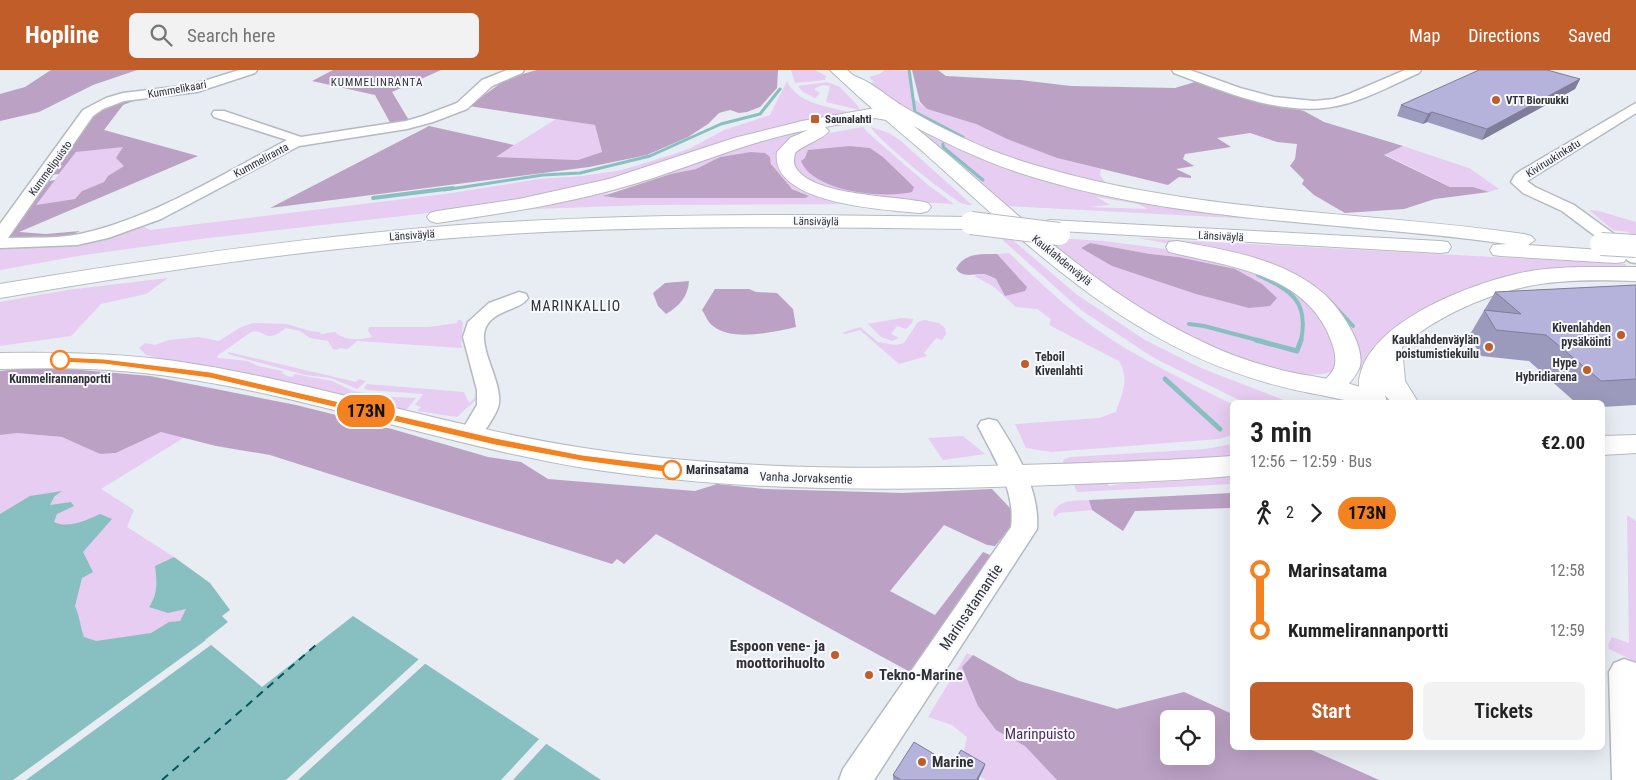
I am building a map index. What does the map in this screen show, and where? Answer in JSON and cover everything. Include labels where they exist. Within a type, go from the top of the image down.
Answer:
[{"type":"main road","name":"Kauklahdenväylä","points":[[843,77],[1059,274],[1123,321],[1190,357],[1295,400]]},
{"type":"main road","points":[[843,77],[953,140],[1030,170],[1104,190],[1248,212],[1475,232],[1524,240]]},
{"type":"main road","name":"Kauklahdenväylä","points":[[887,119],[1046,249],[1107,296],[1194,347],[1238,365],[1319,392],[1346,391],[1368,400]]},
{"type":"main road","points":[[887,119],[882,126],[862,124],[814,133],[796,142],[786,152],[786,166],[794,178],[820,191],[860,200],[964,218],[1048,225],[1215,255],[1263,269],[1294,283],[1320,302],[1341,334],[1348,358],[1347,369],[1319,392]]},
{"type":"main road","points":[[380,225],[519,205],[572,194],[642,176],[770,134],[887,119]]},
{"type":"main road","name":"Länsiväylä","points":[[0,278],[214,244],[380,225],[525,215],[662,210],[855,210],[1048,225],[1616,249],[1636,246]]},
{"type":"main road","name":"Länsiväylä","points":[[0,291],[252,252],[376,238],[515,228],[665,222],[964,218]]},
{"type":"main road","name":"Länsiväylä","points":[[1048,225],[1524,240],[1616,249]]},
{"type":"main road","points":[[1373,400],[1371,376],[1375,365],[1389,345],[1403,333],[1442,309],[1486,289],[1519,280],[1551,276],[1636,274]]},
{"type":"main road","points":[[1389,345],[1392,357],[1390,376],[1394,390],[1403,400]]},
{"type":"main road","name":"Vanha Jorvaksentie","points":[[0,361],[104,361],[174,369],[281,390],[470,435],[582,458],[744,476],[854,480],[1014,476],[1230,466]]},
{"type":"main road","points":[[1605,430],[1636,429]]},
{"type":"main road","points":[[1605,446],[1636,444]]},
{"type":"street","name":"Kummelikaari","points":[[102,102],[192,89],[251,70]]},
{"type":"street","name":"Kummeliranta","points":[[0,243],[77,240],[126,226],[155,215],[295,142],[407,125],[428,119],[462,106],[487,83],[518,70]]},
{"type":"street","points":[[1178,70],[1261,98],[1288,104],[1308,105],[1346,100],[1415,70]]},
{"type":"street","name":"Kummelipuisto","points":[[0,236],[88,113],[102,102]]},
{"type":"street","name":"Kiviruukinkatu","points":[[1616,249],[1559,202],[1524,187],[1520,182],[1520,178],[1636,107]]},
{"type":"street","points":[[218,114],[260,128],[288,134],[295,138],[295,142]]},
{"type":"street","name":"Kiviruukinkatu","points":[[1616,249],[1612,248],[1636,268]]},
{"type":"street","points":[[470,435],[488,405],[488,390],[473,337],[478,322],[496,307],[519,298]]},
{"type":"street","name":"Marinsatamantie","points":[[855,780],[1024,529],[1027,519],[1025,504],[1014,476],[989,426]]},
{"type":"street","points":[[1628,780],[1624,672],[1636,676]]},
{"type":"green space","points":[[51,70],[137,70],[93,85],[39,112],[0,121],[0,94],[25,87]]},
{"type":"green space","points":[[333,70],[441,70],[392,92],[410,122],[392,126],[375,95],[312,81]]},
{"type":"green space","points":[[537,70],[778,70],[777,88],[760,107],[747,112],[739,113],[730,110],[719,113],[708,124],[688,137],[647,155],[589,167],[270,208],[429,126],[514,145],[496,157],[578,160],[602,152],[595,125],[469,106],[508,78]]},
{"type":"green space","points":[[791,70],[815,70],[826,76],[825,80],[795,83]]},
{"type":"green space","points":[[885,70],[911,71],[914,99],[927,109],[976,124],[1007,139],[1057,158],[1101,169],[1100,175],[1105,182],[1055,172],[1005,157],[934,126],[906,111],[867,84],[874,82],[869,77],[880,74]]},
{"type":"green space","points":[[912,70],[938,70],[946,76],[1020,80],[1071,86],[1175,88],[1198,81],[1251,99],[1304,111],[1324,122],[1403,146],[1384,155],[1450,187],[1473,187],[1489,192],[1435,199],[1404,209],[1345,213],[1314,195],[1302,184],[1304,180],[1290,166],[1295,159],[1297,144],[1277,142],[1250,133],[1217,138],[1231,147],[1185,154],[1183,159],[1194,166],[1176,169],[1191,176],[1191,178],[1179,177],[1168,185],[1057,158],[1007,139],[976,124],[927,109],[920,102]]},
{"type":"green space","points":[[787,81],[791,88],[805,99],[823,106],[849,112],[806,119],[799,124],[615,182],[490,206],[200,239],[84,255],[0,270],[0,249],[77,243],[141,225],[150,230],[445,194],[539,179],[582,176],[622,170],[691,148],[724,130],[770,115]]},
{"type":"green space","points":[[827,82],[840,87],[858,106],[859,110],[826,102],[830,86],[823,85],[815,88],[820,93],[815,98],[803,92],[798,86]]},
{"type":"green space","points":[[127,99],[139,99],[123,105],[104,130],[198,156],[19,232],[46,234],[80,231],[67,237],[5,239],[45,182],[55,180],[36,205],[75,199],[82,191],[104,182],[108,176],[124,166],[116,158],[123,147],[76,152],[59,174],[49,175],[97,111]]},
{"type":"green space","points":[[893,111],[1011,166],[1272,220],[1005,206]],"holes":[[[1097,197],[1138,204],[1148,209],[1089,207],[1110,205]]]},
{"type":"green space","points":[[556,119],[595,125],[602,152],[578,160],[495,157]]},
{"type":"green space","points":[[857,119],[860,122],[834,125],[801,135],[781,168],[858,204],[645,205],[509,210],[762,139]],"holes":[[[764,153],[770,157],[774,169],[782,180],[792,188],[803,193],[805,198],[618,198],[604,196],[610,192],[696,169],[720,157]]]},
{"type":"green space","points":[[863,127],[928,185],[954,204],[898,201],[849,195],[808,181],[793,166],[793,154],[818,135]],"holes":[[[850,146],[870,148],[883,157],[914,187],[801,161],[805,158]]]},
{"type":"green space","points":[[871,127],[889,133],[901,141],[972,205],[957,200],[931,181],[885,143]]},
{"type":"green space","points":[[123,146],[124,166],[108,176],[104,182],[82,191],[75,199],[35,206],[76,152]]},
{"type":"green space","points":[[850,146],[870,148],[883,157],[914,187],[912,192],[885,194],[850,191],[819,180],[808,172],[801,161],[805,158],[808,150]]},
{"type":"green space","points":[[1403,146],[1469,168],[1499,189],[1489,192],[1473,187],[1451,187],[1384,154]]},
{"type":"green space","points":[[751,152],[765,153],[770,157],[771,164],[792,189],[809,196],[805,198],[618,198],[603,196],[671,174],[696,169],[720,157]]},
{"type":"green space","points":[[1589,210],[1599,211],[1636,222],[1636,238],[1628,232],[1613,230]]},
{"type":"green space","points":[[997,235],[1008,236],[1076,294],[1145,340],[1201,368],[1284,400],[1239,400],[1154,358],[1081,310]]},
{"type":"green space","points":[[1038,237],[1104,241],[1180,251],[1278,280],[1314,305],[1336,343],[1337,369],[1318,374],[1293,373],[1264,366],[1202,342],[1131,304]],"holes":[[[1090,243],[1178,257],[1227,302],[1112,266],[1081,248]]]},
{"type":"green space","points":[[1137,238],[1625,264],[1630,269],[1474,287],[1363,371],[1357,369],[1336,312],[1222,253]]},
{"type":"green space","points":[[1090,243],[1178,257],[1235,269],[1262,284],[1277,298],[1270,306],[1249,308],[1196,294],[1112,266],[1081,248]]},
{"type":"green space","points":[[1009,253],[1080,317],[1116,342],[1230,403],[1230,436],[1219,439],[1051,452],[1026,448],[1015,424],[1099,418],[1116,412],[1124,386],[1124,374],[1119,361],[1049,325],[1051,319],[1037,309],[1016,307],[993,286],[974,276],[982,274],[996,279],[1005,296],[1027,287],[997,254]]},
{"type":"green space","points":[[997,254],[1027,287],[1025,291],[1005,296],[996,279],[984,274],[962,274],[956,269],[968,257]]},
{"type":"green space","points":[[168,278],[146,294],[101,304],[71,336],[0,346],[0,302],[67,290]]},
{"type":"green space","points":[[689,281],[687,292],[682,300],[666,314],[658,306],[653,293],[665,283]]},
{"type":"green space","points":[[715,289],[749,289],[756,292],[777,293],[793,309],[796,327],[742,335],[721,331],[711,325],[702,310]]},
{"type":"green space","points":[[901,318],[913,319],[912,323],[906,329],[897,326],[891,334],[899,338],[892,341],[881,337],[868,324]]},
{"type":"green space","points":[[458,320],[461,320],[463,323],[461,345],[463,347],[461,348],[357,341],[348,349],[340,348],[337,350],[333,349],[328,341],[310,338],[300,331],[286,328],[270,336],[251,332],[217,356],[218,358],[248,361],[258,366],[283,371],[282,373],[287,376],[293,377],[294,374],[332,381],[353,391],[371,394],[371,396],[416,398],[407,409],[401,412],[171,362],[146,355],[139,348],[145,343],[155,345],[169,340],[199,337],[219,341],[241,327],[253,323],[287,324],[320,332],[321,334],[335,332],[343,337],[363,339],[372,337],[368,331],[369,327],[429,327],[457,323]]},
{"type":"green space","points":[[924,320],[939,323],[945,328],[946,334],[942,340],[936,338],[924,353],[927,356],[899,364],[860,330],[842,333],[860,327],[878,342],[895,345],[904,343],[918,322]]},
{"type":"green space","points":[[228,352],[356,382],[359,379],[366,381],[357,389],[331,378],[305,375],[228,354]]},
{"type":"green space","points":[[26,368],[58,368],[150,376],[296,405],[392,429],[488,457],[521,462],[548,479],[695,491],[717,484],[765,489],[903,493],[992,489],[1010,508],[1013,524],[995,546],[987,545],[944,525],[890,591],[935,615],[983,552],[997,558],[912,673],[656,534],[624,564],[617,559],[612,564],[270,455],[216,446],[161,432],[116,453],[100,454],[62,437],[17,433],[0,435],[0,371]]},
{"type":"green space","points":[[472,376],[476,378],[479,397],[457,417],[417,411],[421,407],[415,405],[423,394],[367,390],[364,388],[367,384],[464,392],[469,403],[477,396]]},
{"type":"green space","points":[[161,432],[185,437],[101,489],[134,510],[127,527],[174,557],[156,566],[157,582],[149,607],[186,609],[177,632],[64,664],[43,506],[61,492],[37,495],[0,517],[0,435],[17,433],[62,437],[100,454],[117,453]]},
{"type":"green space","points":[[963,436],[985,454],[943,460],[928,438]]},
{"type":"green space","points":[[1230,444],[1230,458],[1066,466],[1063,462],[1064,459],[1072,457],[1205,449]]},
{"type":"green space","points":[[1230,476],[1230,484],[1077,492],[1073,482],[1105,480],[1109,486],[1142,480]]},
{"type":"green space","points":[[1230,493],[1230,508],[1135,511],[1123,531],[1092,510],[1089,500]]},
{"type":"green space","points":[[1089,500],[1092,510],[1059,513],[1055,517],[1053,514],[1055,509],[1063,503]]},
{"type":"green space","points":[[1627,515],[1636,521],[1636,662],[1609,649],[1608,645],[1612,637],[1629,643]]},
{"type":"green space","name":"Marinpuisto","points":[[967,653],[1019,681],[1117,709],[1184,692],[1230,713],[1230,750],[1312,750],[1379,780],[986,780],[980,776],[984,768],[963,756],[967,737],[952,725],[928,717]]},
{"type":"green space","name":"Marinpuisto","points":[[973,655],[1019,681],[1117,709],[1184,692],[1230,713],[1230,750],[1312,750],[1379,780],[1057,780],[1025,746],[996,730],[978,706],[962,667]]},
{"type":"water","points":[[62,491],[54,497],[50,505],[71,502],[74,506],[57,514],[54,522],[65,525],[71,524],[100,514],[112,519],[83,552],[93,572],[82,578],[75,606],[84,637],[96,641],[151,633],[169,622],[180,621],[186,609],[168,613],[149,607],[156,587],[155,566],[174,557],[210,583],[230,610],[222,616],[228,622],[205,640],[262,687],[353,616],[601,780],[0,780],[0,514],[30,496]]},
{"type":"pier","points":[[206,640],[211,645],[26,780],[13,780]]},
{"type":"pier","points":[[419,659],[426,663],[298,780],[286,780]]},
{"type":"pier","points":[[540,738],[547,743],[513,780],[501,780]]},
{"type":"building","name":"VTT Bioruukki","points":[[1479,70],[1547,70],[1580,79],[1487,129],[1432,112],[1428,114],[1401,105]]},
{"type":"building","points":[[1636,285],[1636,379],[1601,381],[1546,335],[1496,330],[1484,310],[1521,314],[1495,292]]},
{"type":"building","name":"Marine","points":[[914,742],[952,765],[961,750],[985,764],[977,779],[979,780],[901,780],[893,775]]},
{"type":"waterway","points":[[909,70],[915,112],[963,137]]},
{"type":"waterway","points":[[444,190],[543,175],[580,173],[650,156],[721,124],[760,114],[780,89]]},
{"type":"waterway","points":[[943,144],[943,147],[983,180]]},
{"type":"waterway","points":[[373,198],[453,188]]},
{"type":"waterway","points":[[1258,275],[1280,286],[1295,299],[1300,307],[1302,316],[1301,341]]},
{"type":"waterway","points":[[1325,296],[1353,326]]},
{"type":"waterway","points":[[1189,324],[1204,326],[1261,341]]},
{"type":"waterway","points":[[1256,340],[1297,351],[1301,340]]},
{"type":"waterway","points":[[1165,379],[1220,429]]},
{"type":"ferry route","points":[[162,780],[317,644]]},
{"type":"bus line","name":"173N","points":[[60,360],[104,361],[210,375],[281,390],[495,442],[582,458],[672,470]]},
{"type":"place","name":"VTT Bioruukki","points":[[1496,100]]},
{"type":"place","name":"Saunalahti","points":[[815,119]]},
{"type":"place","name":"Kivenlahden pysäköinti","points":[[1621,335]]},
{"type":"place","name":"Kauklahdenväylän poistumistiekuilu","points":[[1489,347]]},
{"type":"place","name":"Kummelirannanportti","points":[[60,360]]},
{"type":"place","name":"Teboil Kivenlahti","points":[[1025,364]]},
{"type":"place","name":"Hype Hybridiarena","points":[[1587,370]]},
{"type":"place","name":"Marinsatama","points":[[672,470]]},
{"type":"place","name":"Espoon vene- ja moottorihuolto","points":[[835,655]]},
{"type":"place","name":"Tekno-Marine","points":[[869,675]]},
{"type":"place","name":"Marine","points":[[922,762]]},
{"type":"district","name":"KUMMELINRANTA","points":[[377,82]]},
{"type":"district","name":"MARINKALLIO","points":[[576,306]]}]
